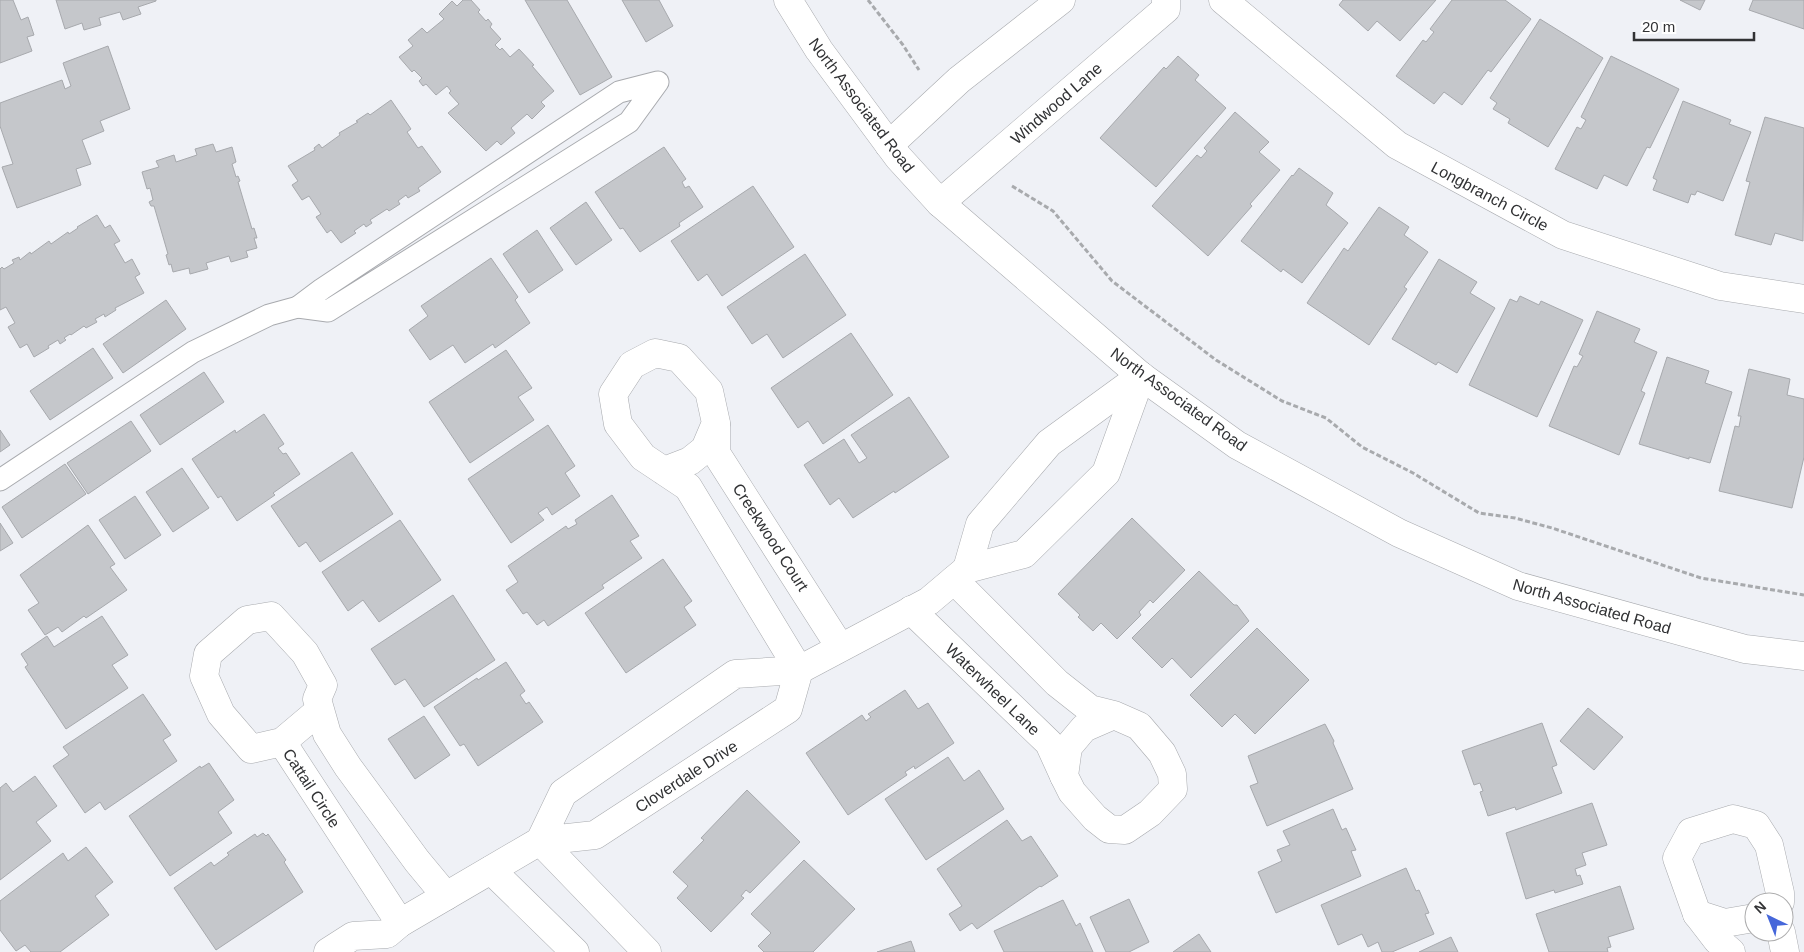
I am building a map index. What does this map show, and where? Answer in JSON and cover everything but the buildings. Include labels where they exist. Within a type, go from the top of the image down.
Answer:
[{"type":"street","name":"North Associated Road","points":[[788,0],[819,50],[889,145],[940,203],[1141,376],[1237,445],[1399,533],[1518,586],[1744,648],[1804,656]]},
{"type":"street","points":[[889,145],[960,80],[1061,0]]},
{"type":"street","name":"Windwood Lane","points":[[940,203],[1166,9],[1166,0]]},
{"type":"street","name":"Longbranch Circle","points":[[1224,0],[1397,145],[1563,235],[1720,286],[1804,298]]},
{"type":"street","name":"Creekwood Court","points":[[799,670],[688,487],[642,457],[618,424],[613,394],[632,365],[655,353],[679,358],[709,391],[716,423],[716,452],[840,647]]},
{"type":"street","points":[[960,575],[980,524],[1049,444],[1141,376]]},
{"type":"street","points":[[647,952],[540,841],[563,793],[735,674],[799,670],[929,601],[960,575],[1024,554],[1106,473],[1141,376]]},
{"type":"street","points":[[664,471],[690,461],[705,449],[716,423]]},
{"type":"street","name":"Waterwheel Lane","points":[[911,610],[1050,743],[1072,792],[1095,818],[1109,829],[1125,830],[1150,813],[1172,789],[1172,774],[1162,753],[1139,726],[1114,715],[1090,709],[1057,683],[960,575]]},
{"type":"street","name":"Cattail Circle","points":[[391,936],[282,742],[251,749],[221,714],[204,676],[208,654],[247,620],[271,616],[305,653],[323,685],[317,699],[327,734],[348,767],[417,861],[446,896]]},
{"type":"street","name":"Cloverdale Drive","points":[[328,952],[353,936],[391,936],[446,896],[540,841],[595,835],[788,709],[799,670]]},
{"type":"street","points":[[282,742],[320,710]]},
{"type":"street","points":[[1064,776],[1068,747],[1084,728],[1114,715]]},
{"type":"street","points":[[1730,952],[1717,940],[1697,914],[1677,858],[1691,832],[1733,819],[1756,825],[1769,845],[1776,892]]},
{"type":"street","points":[[491,870],[574,952]]},
{"type":"street","points":[[1697,914],[1725,923],[1744,920]]},
{"type":"lane","points":[[0,480],[193,352],[269,315],[298,308],[328,311],[337,306],[629,122],[658,82],[619,92],[322,289],[298,308]]},
{"type":"path","points":[[868,0],[903,45],[938,100]]},
{"type":"path","points":[[981,167],[1053,212],[1112,281],[1216,360],[1282,401],[1326,418],[1362,447],[1413,473],[1479,513],[1515,518],[1552,528],[1701,578],[1804,595]]}]
